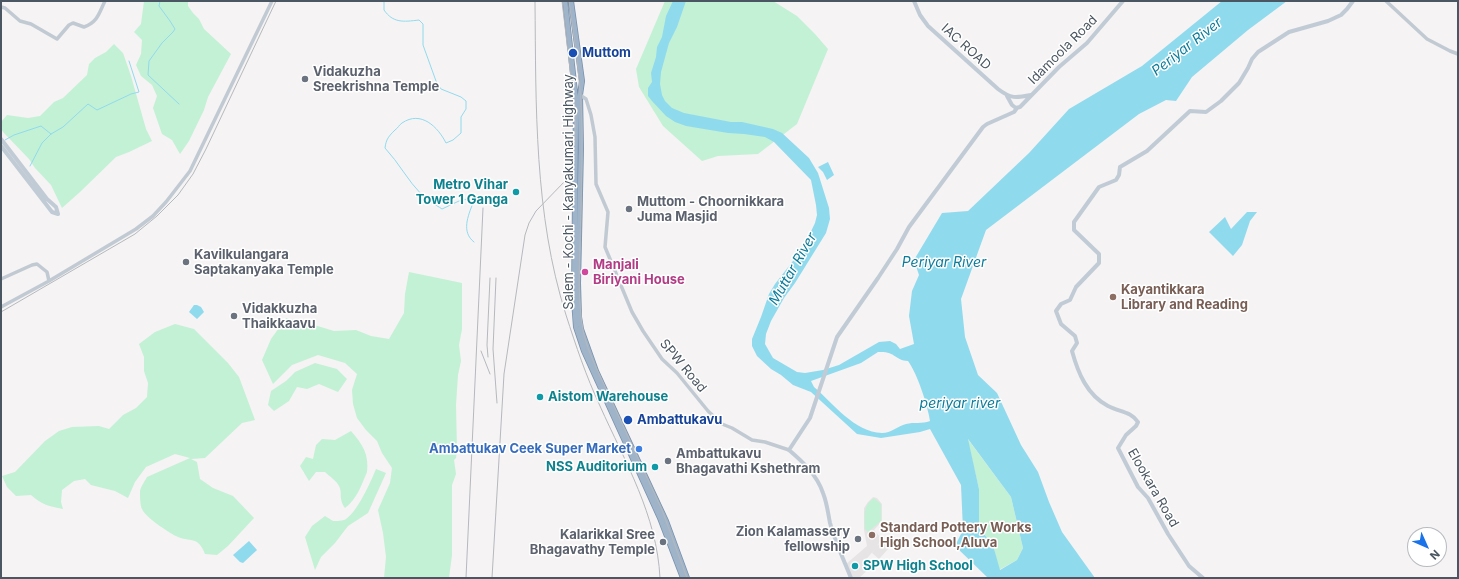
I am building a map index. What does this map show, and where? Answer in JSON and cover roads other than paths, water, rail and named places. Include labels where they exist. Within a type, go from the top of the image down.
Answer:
[{"type":"highway","name":"Salem - Kochi - Kanyakumari Highway","points":[[566,1],[576,101],[574,300],[576,327],[590,368],[660,518],[683,578]]},
{"type":"highway","name":"Salem - Kochi - Kanyakumari Highway","points":[[571,1],[582,81],[580,95],[581,148],[578,283],[579,317],[581,329],[596,371],[666,521],[687,578]]},
{"type":"main road","name":"IAC ROAD","points":[[914,1],[920,15],[928,26],[1007,96],[1016,98],[1031,96]]},
{"type":"main road","name":"Idamoola Road","points":[[1022,104],[1087,43],[1123,1]]},
{"type":"main road","name":"Elookara Road","points":[[1203,578],[1189,566],[1168,534],[1148,498],[1138,487],[1118,448],[1126,435],[1136,426],[1138,422],[1134,416],[1108,406],[1086,388],[1077,368],[1072,351],[1077,343],[1075,336],[1061,324],[1056,311],[1062,304],[1070,300],[1076,287],[1099,263],[1099,254],[1074,230],[1074,222],[1099,188],[1116,180],[1119,175],[1120,167],[1147,151],[1190,111],[1206,112],[1221,101],[1238,83],[1252,59],[1258,52],[1289,32],[1328,22],[1341,15],[1348,9],[1353,1]]},
{"type":"main road","points":[[1007,96],[1013,106],[1017,108]]},
{"type":"main road","points":[[789,450],[810,418],[837,337],[897,249],[909,226],[983,127],[1014,112],[1022,104],[1021,100],[1016,98],[1011,103]]},
{"type":"main road","points":[[1,139],[56,208],[58,214],[52,212],[1,146]]},
{"type":"main road","name":"SPW Road","points":[[789,450],[802,460],[819,483],[824,495],[830,524],[851,578]]},
{"type":"street","points":[[1,7],[5,8],[20,21],[31,24],[58,39],[69,25],[73,23],[84,27],[90,25],[99,15],[105,1]]},
{"type":"street","points":[[1,307],[136,229],[153,216],[176,191],[190,171],[201,150],[272,1]]},
{"type":"street","points":[[1386,1],[1427,40],[1458,54]]},
{"type":"street","name":"SPW Road","points":[[580,95],[584,98],[589,108],[595,137],[596,184],[608,212],[605,247],[632,312],[643,331],[662,359],[677,373],[708,411],[722,424],[752,440],[765,442],[789,450]]},
{"type":"street","points":[[1,279],[37,264],[47,272],[49,280]]},
{"type":"water","points":[[673,1],[686,1],[677,27],[669,43],[661,72],[660,84],[665,101],[672,108],[684,113],[731,122],[742,122],[773,129],[782,133],[809,158],[818,173],[829,208],[830,219],[826,233],[771,321],[766,334],[765,344],[773,358],[797,372],[805,373],[823,370],[839,365],[879,342],[890,341],[896,344],[900,349],[914,344],[909,316],[912,291],[919,275],[914,260],[942,213],[968,211],[1029,153],[1069,109],[1142,66],[1222,1],[1287,1],[1248,30],[1192,77],[1176,101],[1166,100],[1139,114],[986,230],[961,299],[965,337],[978,375],[997,393],[1021,445],[1038,472],[1062,532],[1095,578],[988,578],[955,546],[963,530],[961,485],[930,429],[881,438],[857,434],[811,392],[793,385],[771,369],[757,356],[752,346],[752,339],[769,294],[803,248],[815,223],[817,215],[811,180],[774,142],[765,137],[686,126],[675,122],[666,116],[652,101],[648,96],[648,88],[652,82],[651,73],[656,57],[657,47],[662,37],[666,16]],"holes":[[[878,352],[892,354],[900,359],[908,361],[922,390],[930,421],[906,424],[885,433],[862,428],[845,416],[814,387],[811,381],[861,363]],[[968,439],[1011,497],[1023,548],[1017,560],[1000,570],[993,545],[979,528],[979,489]]]},
{"type":"water","points":[[828,162],[834,175],[827,180],[823,172],[818,167]]},
{"type":"water","points":[[1247,212],[1257,212],[1250,221],[1242,245],[1233,256],[1209,232],[1225,217],[1231,229]]},
{"type":"water","points":[[194,305],[201,307],[204,312],[197,319],[189,312]]},
{"type":"water","points":[[249,541],[257,550],[243,563],[240,562],[233,555]]},
{"type":"waterway","points":[[160,1],[159,6],[175,29],[162,43],[149,61],[148,75],[179,104]]},
{"type":"waterway","points":[[384,1],[384,10],[391,17],[399,21],[419,20],[423,24],[423,45],[436,81],[441,89],[461,97],[466,101],[466,109],[461,117],[461,133],[453,140],[446,143],[434,126],[422,119],[416,118],[409,119],[402,123],[388,138],[385,148],[417,190],[429,201],[442,209],[467,199],[473,203],[468,218],[467,229],[470,238],[474,242]]},
{"type":"waterway","points":[[30,166],[42,143],[51,134],[63,127],[88,104],[97,110],[131,94],[139,92],[129,61]]},
{"type":"waterway","points":[[5,140],[14,135],[41,126],[51,134]]},
{"type":"railway","points":[[1,312],[135,234],[157,216],[178,195],[193,174],[206,149],[276,1]]},
{"type":"railway","points":[[535,1],[539,160],[542,199],[556,277],[577,350],[600,406],[629,468],[646,511],[653,532],[658,555],[660,578]]},
{"type":"railway","points":[[492,578],[504,374],[525,235],[529,223],[536,211],[566,180],[573,162],[576,114],[562,1]]},
{"type":"railway","points":[[569,1],[578,67],[582,117],[579,286],[584,336],[595,365],[662,510],[687,578]]},
{"type":"railway","points":[[466,578],[483,208]]},
{"type":"railway","points":[[488,357],[487,345],[490,278]]},
{"type":"railway","points":[[496,278],[493,349],[497,403]]},
{"type":"railway","points":[[481,351],[490,374]]},
{"type":"place","name":"Muttom","points":[[573,53]]},
{"type":"place","name":"Vidakuzha Sreekrishna Temple","points":[[305,79]]},
{"type":"place","name":"Metro Vihar Tower 1 Ganga","points":[[516,192]]},
{"type":"place","name":"Muttom - Choornikkara Juma Masjid","points":[[629,209]]},
{"type":"place","name":"Kavilkulangara Saptakanyaka Temple","points":[[186,262]]},
{"type":"place","name":"Manjali Biriyani House","points":[[585,272]]},
{"type":"place","name":"Kayantikkara Library and Reading","points":[[1113,297]]},
{"type":"place","name":"Vidakkuzha Thaikkaavu","points":[[234,316]]},
{"type":"place","name":"Aistom Warehouse","points":[[540,397]]},
{"type":"place","name":"Ambattukavu","points":[[628,420]]},
{"type":"place","name":"Ambattukav Ceek Super Market","points":[[639,449]]},
{"type":"place","name":"Ambattukavu Bhagavathi Kshethram","points":[[668,461]]},
{"type":"place","name":"NSS Auditorium","points":[[655,467]]},
{"type":"place","name":"Standard Pottery Works High School,Aluva","points":[[872,535]]},
{"type":"place","name":"Zion Kalamassery fellowship","points":[[858,539]]},
{"type":"place","name":"Kalarikkal Sree Bhagavathy Temple","points":[[663,542]]},
{"type":"place","name":"SPW High School","points":[[855,566]]},
{"type":"water label","name":"Periyar River","points":[[1187,47]]},
{"type":"water label","name":"Periyar River","points":[[944,263]]},
{"type":"water label","name":"Muttar River","points":[[793,269]]},
{"type":"water label","name":"periyar river","points":[[960,404]]}]
